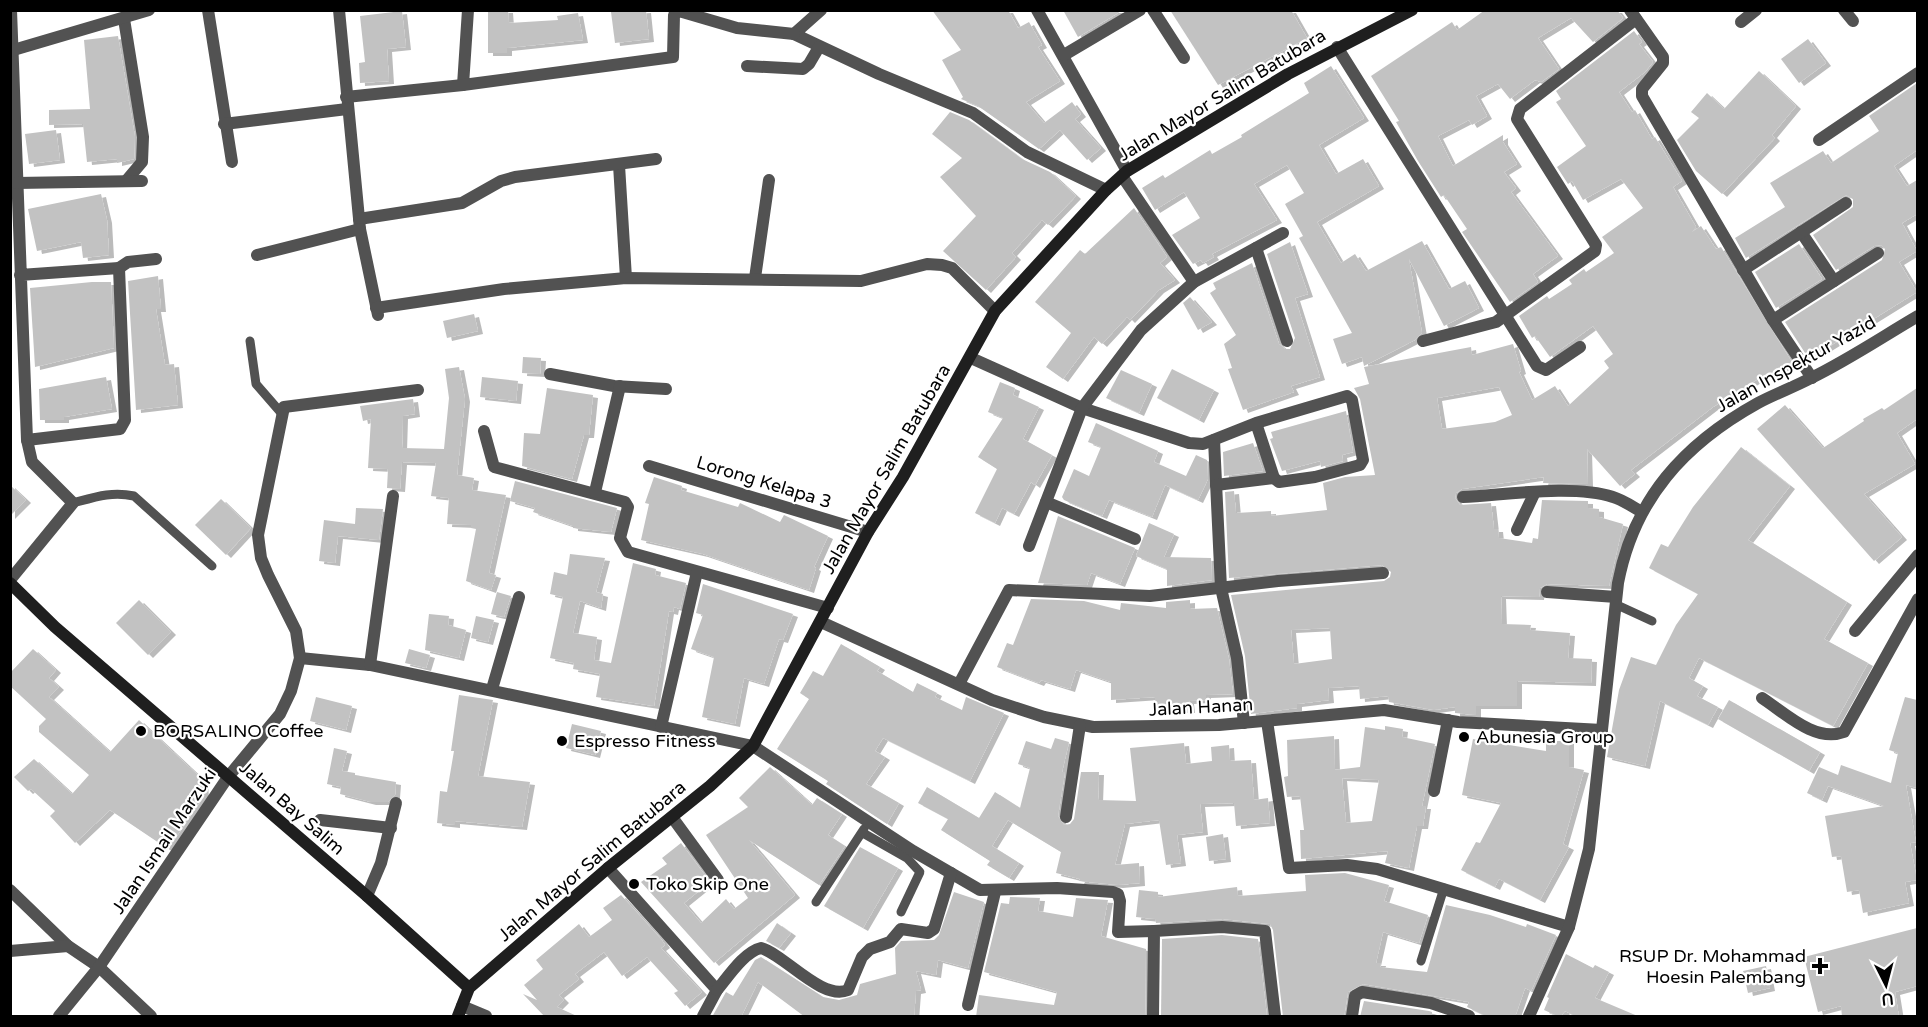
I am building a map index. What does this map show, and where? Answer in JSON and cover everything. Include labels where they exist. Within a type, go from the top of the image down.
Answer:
[{"type":"street","points":[[10,582],[73,503],[32,462],[27,440],[11,10]]},
{"type":"street","points":[[208,10],[224,124],[232,162]]},
{"type":"street","points":[[339,10],[359,224],[377,312],[504,289],[626,278],[861,281],[927,264],[942,264],[952,268],[995,311]]},
{"type":"street","points":[[463,85],[468,10]]},
{"type":"street","points":[[794,34],[821,10]]},
{"type":"street","points":[[1037,10],[1064,56],[1125,174],[1194,282]]},
{"type":"street","points":[[1064,56],[1140,10]]},
{"type":"street","points":[[1153,10],[1184,58]]},
{"type":"street","name":"Jalan Mayor Salim Batubara","points":[[460,1011],[469,988],[753,746],[868,532],[971,358],[995,311],[1106,190],[1125,174],[1288,74],[1412,10]]},
{"type":"street","points":[[1741,21],[1756,10]]},
{"type":"street","points":[[1844,10],[1853,21]]},
{"type":"street","points":[[12,51],[124,19],[141,11]]},
{"type":"street","points":[[224,124],[463,85],[673,57],[674,15],[679,11],[738,28],[794,34],[973,113],[1028,152],[1106,190]]},
{"type":"street","points":[[1423,341],[1489,325],[1597,248],[1516,114],[1633,15],[1663,57],[1663,63],[1642,89],[1642,96],[1773,320],[1812,378]]},
{"type":"street","points":[[124,19],[143,137],[142,162],[126,181]]},
{"type":"street","points":[[747,66],[803,69],[809,64],[819,47]]},
{"type":"street","points":[[1337,47],[1504,316],[1542,370],[1580,346]]},
{"type":"street","points":[[1819,141],[1917,73]]},
{"type":"street","points":[[256,255],[359,224],[462,203],[501,181],[515,177],[656,159]]},
{"type":"street","points":[[619,165],[626,278]]},
{"type":"street","points":[[755,278],[769,180]]},
{"type":"street","points":[[16,183],[142,181]]},
{"type":"street","points":[[1743,270],[1846,202]]},
{"type":"street","points":[[1801,232],[1834,281]]},
{"type":"street","points":[[1029,546],[1082,408],[1141,330],[1194,282],[1283,233]]},
{"type":"street","points":[[1256,248],[1287,341]]},
{"type":"street","points":[[1773,320],[1878,253]]},
{"type":"street","points":[[20,275],[119,268],[128,262],[156,259]]},
{"type":"street","points":[[27,440],[122,427],[125,420],[119,268]]},
{"type":"street","name":"Jalan Inspektur Yazid","points":[[1529,1017],[1569,927],[1589,849],[1616,601],[1627,549],[1642,512],[1659,484],[1695,444],[1760,402],[1812,378],[1917,316]]},
{"type":"street","points":[[971,358],[1082,408],[1190,443],[1203,444],[1256,423],[1341,396],[1347,396],[1352,400],[1363,455],[1360,465],[1285,482],[1274,478],[1216,485]]},
{"type":"street","points":[[550,374],[620,386],[666,388]]},
{"type":"street","points":[[595,492],[620,386]]},
{"type":"street","points":[[283,411],[418,390]]},
{"type":"street","name":"Jalan Ismail Marzuki","points":[[59,1017],[99,967],[228,777],[280,714],[291,691],[300,658],[296,631],[261,558],[258,535],[283,411]]},
{"type":"street","points":[[1256,423],[1274,478]]},
{"type":"street","points":[[484,431],[494,467],[595,492],[625,502],[628,507],[620,538],[628,552],[828,608]]},
{"type":"street","points":[[1214,440],[1221,588],[1237,658],[1244,723]]},
{"type":"street","name":"Lorong Kelapa 3","points":[[649,466],[868,532]]},
{"type":"street","points":[[1463,497],[1596,493],[1614,497],[1642,512]]},
{"type":"street","points":[[1517,530],[1534,494]]},
{"type":"street","points":[[370,665],[393,496]]},
{"type":"street","points":[[1046,502],[1135,539]]},
{"type":"street","points":[[1855,631],[1917,555]]},
{"type":"street","points":[[661,727],[697,572]]},
{"type":"street","points":[[959,684],[1009,590],[1150,596],[1383,573]]},
{"type":"street","name":"Jalan Bay Salim","points":[[10,582],[56,627],[367,896],[469,988]]},
{"type":"street","points":[[1547,592],[1616,601]]},
{"type":"street","points":[[492,689],[519,597]]},
{"type":"street","points":[[1762,698],[1820,735],[1836,736],[1844,732],[1917,599]]},
{"type":"street","name":"Jalan Hanan","points":[[820,622],[1003,703],[1080,725],[1127,728],[1244,723],[1365,710],[1405,712],[1448,720],[1602,730]]},
{"type":"street","points":[[300,658],[370,665],[753,746],[870,820],[910,854],[951,873],[980,890],[995,892],[1058,888],[1118,894],[1120,901],[1118,932],[1222,927],[1264,930],[1275,1017]]},
{"type":"street","points":[[1434,791],[1448,720]]},
{"type":"street","points":[[1268,721],[1289,868],[1339,865],[1367,868],[1444,888],[1569,927]]},
{"type":"street","points":[[1066,817],[1080,725]]},
{"type":"street","points":[[367,896],[392,828],[396,803]]},
{"type":"street","points":[[672,817],[718,880]]},
{"type":"street","points":[[320,820],[392,828]]},
{"type":"street","points":[[608,868],[717,990]]},
{"type":"street","points":[[703,1017],[717,990],[740,963],[761,948],[826,989],[840,993],[848,990],[858,963],[870,949],[890,942],[901,929],[928,933],[934,929],[951,873]]},
{"type":"street","points":[[10,890],[68,946],[99,967],[151,1017]]},
{"type":"street","points":[[968,1005],[995,892]]},
{"type":"street","points":[[1153,1017],[1154,931]]},
{"type":"street","points":[[10,951],[68,946]]},
{"type":"street","points":[[1352,1017],[1355,996],[1362,992],[1431,1003],[1469,1017]]},
{"type":"street","points":[[460,1011],[486,1017]]},
{"type":"lane","points":[[250,341],[256,384],[283,411]]},
{"type":"lane","points":[[73,503],[112,493],[135,496],[212,566]]},
{"type":"lane","points":[[1616,601],[1652,621]]},
{"type":"lane","points":[[816,902],[870,820]]},
{"type":"lane","points":[[863,832],[910,854],[920,872],[901,912]]},
{"type":"lane","points":[[1421,961],[1444,888]]},
{"type":"building","points":[[488,10],[508,10],[509,23],[558,20],[557,16],[578,13],[583,40],[507,48],[507,53],[488,53]]},
{"type":"building","points":[[646,10],[649,39],[615,43],[611,12]]},
{"type":"building","points":[[932,10],[1008,10],[1018,28],[1029,22],[1042,45],[1038,47],[1060,81],[1026,102],[1044,123],[1072,102],[1081,114],[1075,119],[1101,148],[1087,160],[1060,130],[1039,149],[978,106],[961,99],[963,97],[942,60],[961,50]]},
{"type":"building","points":[[1063,10],[1123,10],[1078,37]]},
{"type":"building","points":[[1170,10],[1291,10],[1307,38],[1218,85]]},
{"type":"building","points":[[1485,10],[1617,10],[1623,18],[1593,42],[1571,18],[1538,38],[1559,69],[1541,82],[1535,80],[1510,99],[1498,84],[1476,96],[1487,116],[1472,125],[1469,120],[1438,136],[1453,166],[1503,135],[1503,142],[1517,164],[1504,172],[1516,188],[1511,192],[1558,256],[1533,274],[1538,282],[1510,302],[1462,232],[1467,229],[1444,195],[1441,197],[1418,161],[1396,122],[1399,121],[1371,76],[1452,22],[1457,30]]},
{"type":"building","points":[[402,11],[406,47],[387,49],[389,81],[360,83],[359,63],[365,62],[360,16]]},
{"type":"building","points":[[1634,31],[1642,42],[1639,44],[1653,62],[1645,72],[1619,92],[1632,112],[1635,110],[1652,139],[1655,137],[1682,181],[1673,187],[1696,227],[1692,232],[1701,226],[1716,249],[1721,247],[1793,364],[1771,376],[1769,372],[1713,407],[1631,470],[1635,474],[1620,486],[1587,449],[1588,484],[1543,483],[1544,477],[1462,489],[1456,493],[1455,498],[1460,505],[1491,503],[1494,529],[1498,529],[1499,538],[1532,543],[1533,538],[1538,539],[1542,500],[1588,501],[1588,508],[1599,509],[1599,517],[1623,524],[1609,586],[1547,584],[1540,588],[1539,597],[1501,596],[1502,624],[1531,625],[1530,630],[1570,633],[1568,658],[1592,659],[1591,683],[1517,681],[1517,706],[1476,706],[1476,715],[1455,713],[1455,707],[1434,710],[1389,702],[1388,696],[1360,699],[1359,686],[1328,688],[1329,700],[1297,704],[1297,708],[1251,714],[1245,656],[1231,595],[1384,581],[1390,577],[1391,572],[1382,565],[1229,578],[1225,492],[1234,491],[1236,513],[1271,511],[1271,516],[1327,510],[1323,483],[1345,477],[1375,475],[1360,399],[1354,388],[1369,384],[1364,367],[1471,347],[1472,355],[1513,344],[1521,371],[1519,372],[1532,400],[1555,386],[1568,406],[1609,368],[1604,361],[1613,354],[1593,326],[1550,357],[1535,336],[1532,338],[1519,316],[1547,296],[1549,299],[1572,284],[1569,280],[1584,269],[1586,272],[1614,253],[1602,237],[1643,208],[1621,179],[1583,200],[1572,181],[1568,184],[1557,167],[1586,146],[1556,102],[1561,99],[1556,91]],"holes":[[[1499,387],[1512,415],[1495,422],[1442,429],[1437,398]],[[1330,628],[1332,659],[1294,664],[1291,630]]]},
{"type":"building","points":[[118,36],[135,137],[134,159],[117,163],[117,159],[87,162],[83,124],[49,125],[49,110],[90,109],[84,40]]},
{"type":"building","points":[[1808,39],[1826,63],[1799,83],[1781,59]]},
{"type":"building","points":[[1331,66],[1364,118],[1319,145],[1336,174],[1363,159],[1379,186],[1317,222],[1341,263],[1355,254],[1366,271],[1422,241],[1449,289],[1465,281],[1479,308],[1444,326],[1409,259],[1422,333],[1415,340],[1364,366],[1362,357],[1342,364],[1333,339],[1352,333],[1299,238],[1303,236],[1285,204],[1304,193],[1287,165],[1254,184],[1277,220],[1212,254],[1214,257],[1203,263],[1201,260],[1193,264],[1172,235],[1200,218],[1184,192],[1155,210],[1142,188],[1163,175],[1165,178],[1210,150],[1212,154],[1242,137],[1241,135],[1309,93],[1304,83]]},
{"type":"building","points":[[1759,71],[1796,106],[1772,135],[1775,138],[1722,194],[1696,171],[1677,140],[1699,118],[1691,112],[1707,93],[1724,109]]},
{"type":"building","points":[[1917,83],[1917,150],[1894,166],[1907,186],[1917,180],[1917,214],[1902,223],[1917,251],[1899,262],[1917,292],[1809,359],[1785,322],[1882,260],[1885,249],[1881,245],[1874,246],[1836,270],[1813,235],[1853,207],[1853,199],[1846,195],[1746,258],[1735,238],[1785,207],[1770,183],[1823,151],[1831,163],[1879,131],[1869,116]]},
{"type":"building","points":[[950,112],[969,120],[1022,159],[1050,172],[1076,196],[1048,225],[1042,220],[1012,253],[1016,257],[986,290],[943,251],[976,216],[940,177],[962,158],[932,134]]},
{"type":"building","points":[[56,130],[60,160],[29,164],[25,134]]},
{"type":"building","points":[[101,194],[107,220],[109,255],[83,258],[81,242],[37,251],[28,209]]},
{"type":"building","points":[[1134,208],[1167,257],[1160,263],[1175,280],[1159,290],[1130,320],[1127,317],[1102,344],[1094,337],[1063,379],[1046,367],[1071,333],[1035,302],[1080,250],[1085,254]]},
{"type":"building","points":[[1290,242],[1308,294],[1295,298],[1320,377],[1291,386],[1294,392],[1243,410],[1228,369],[1232,368],[1224,344],[1236,335],[1210,293],[1216,289],[1213,283],[1252,263],[1279,344],[1285,349],[1290,349],[1295,338],[1267,254]]},
{"type":"building","points":[[1799,244],[1822,279],[1776,308],[1755,272]]},
{"type":"building","points":[[158,276],[161,309],[156,309],[165,365],[174,364],[178,405],[136,410],[128,281]]},
{"type":"building","points":[[111,282],[114,348],[35,367],[30,288]]},
{"type":"building","points":[[1190,297],[1212,322],[1198,330],[1183,303]]},
{"type":"building","points":[[474,314],[478,331],[447,338],[443,321]]},
{"type":"building","points":[[523,357],[541,358],[540,374],[522,373]]},
{"type":"building","points":[[459,367],[465,399],[457,475],[474,478],[472,490],[506,495],[489,573],[496,575],[491,590],[466,581],[476,529],[471,528],[471,525],[447,524],[449,498],[431,496],[436,463],[402,462],[400,489],[387,488],[388,469],[368,468],[371,419],[363,421],[360,406],[413,399],[415,414],[403,416],[402,448],[444,449],[449,398],[445,369]]},
{"type":"building","points":[[1172,369],[1214,390],[1199,420],[1157,398]]},
{"type":"building","points":[[1121,370],[1152,384],[1139,413],[1106,398]]},
{"type":"building","points":[[106,377],[112,409],[64,417],[64,420],[40,420],[39,389]]},
{"type":"building","points":[[482,377],[518,381],[516,401],[480,397]]},
{"type":"building","points":[[1000,382],[1015,388],[1013,395],[1039,407],[1023,439],[1052,455],[1035,485],[1031,482],[1014,514],[1002,508],[995,523],[975,513],[997,469],[978,457],[1003,418],[988,412]]},
{"type":"building","points":[[547,388],[593,395],[589,435],[584,435],[572,479],[522,466],[524,433],[540,434]]},
{"type":"building","points":[[1917,388],[1917,419],[1897,433],[1915,464],[1864,494],[1902,537],[1874,561],[1757,429],[1785,405],[1823,448],[1864,421],[1863,419],[1882,408],[1884,410]]},
{"type":"building","points":[[1346,411],[1353,452],[1342,455],[1343,461],[1321,467],[1320,461],[1282,471],[1270,439],[1273,438],[1271,432]]},
{"type":"building","points":[[1096,423],[1158,451],[1154,462],[1186,476],[1196,455],[1207,460],[1208,479],[1198,500],[1165,485],[1152,517],[1109,500],[1102,516],[1064,500],[1062,497],[1074,469],[1089,476],[1101,447],[1088,442]]},
{"type":"building","points":[[1253,443],[1263,471],[1224,476],[1223,452]]},
{"type":"building","points":[[1741,447],[1790,486],[1748,540],[1847,602],[1824,639],[1868,663],[1833,726],[1699,658],[1689,678],[1703,686],[1697,696],[1718,707],[1708,725],[1660,701],[1645,766],[1607,757],[1619,690],[1631,657],[1656,665],[1676,625],[1698,594],[1649,568],[1661,544],[1668,547],[1693,507]]},
{"type":"building","points":[[654,477],[682,486],[681,490],[738,507],[740,503],[780,522],[784,515],[828,536],[814,567],[816,568],[809,590],[703,554],[641,540],[649,504],[645,503]]},
{"type":"building","points":[[515,481],[617,508],[611,532],[573,528],[573,526],[533,512],[535,508],[510,501]]},
{"type":"building","points":[[10,485],[26,500],[10,516]]},
{"type":"building","points":[[221,499],[251,528],[226,555],[195,525]]},
{"type":"building","points":[[356,508],[383,509],[379,540],[338,536],[335,563],[319,561],[324,520],[355,524]]},
{"type":"building","points":[[1058,516],[1135,548],[1120,584],[1091,573],[1087,585],[1038,583]]},
{"type":"building","points":[[1149,523],[1174,534],[1164,557],[1211,558],[1212,580],[1167,586],[1167,569],[1136,556]]},
{"type":"building","points":[[570,554],[605,558],[596,592],[603,594],[601,608],[580,601],[573,633],[597,637],[594,660],[611,663],[633,563],[656,569],[655,575],[686,583],[680,609],[674,607],[673,612],[669,611],[654,706],[596,697],[600,674],[573,669],[574,663],[550,658],[563,597],[550,594],[554,572],[567,575]]},
{"type":"building","points":[[703,584],[793,614],[783,640],[779,639],[764,684],[744,678],[735,724],[702,717],[714,657],[691,649],[703,615],[696,613]]},
{"type":"building","points":[[497,592],[511,596],[504,617],[491,614]]},
{"type":"building","points":[[1031,599],[1084,601],[1120,610],[1121,603],[1166,608],[1166,602],[1190,600],[1190,609],[1217,608],[1229,659],[1233,694],[1206,695],[1206,700],[1189,701],[1190,710],[1170,710],[1170,708],[1155,708],[1155,697],[1111,700],[1111,682],[1076,670],[1070,689],[1041,680],[1039,683],[997,667],[1007,643],[1013,645]]},
{"type":"building","points":[[139,600],[171,632],[148,655],[116,623]]},
{"type":"building","points":[[429,614],[449,616],[448,625],[466,630],[459,658],[425,650]]},
{"type":"building","points":[[476,616],[494,620],[488,642],[471,638]]},
{"type":"building","points":[[841,644],[880,667],[877,671],[913,692],[917,683],[937,693],[935,697],[962,710],[966,697],[1004,713],[970,781],[883,738],[875,751],[885,757],[866,784],[899,803],[887,824],[826,784],[828,781],[777,749],[809,699],[800,693],[813,671],[823,676]]},
{"type":"building","points":[[33,649],[56,670],[49,678],[59,687],[49,697],[110,752],[139,720],[203,780],[204,796],[168,849],[110,810],[75,843],[50,816],[55,811],[31,789],[28,791],[14,777],[34,759],[72,794],[89,775],[39,732],[39,726],[46,719],[10,686],[10,673]]},
{"type":"building","points":[[409,649],[430,655],[426,668],[405,663]]},
{"type":"building","points":[[459,695],[493,700],[478,776],[530,782],[522,827],[455,821],[455,825],[437,823],[440,791],[447,792],[454,751],[451,751]]},
{"type":"building","points":[[316,697],[352,706],[346,730],[310,721]]},
{"type":"building","points":[[1905,697],[1917,700],[1917,788],[1906,785],[1916,842],[1910,843],[1917,880],[1905,882],[1909,903],[1863,913],[1859,890],[1847,892],[1841,856],[1832,857],[1825,816],[1884,806],[1828,786],[1822,800],[1807,793],[1819,767],[1838,775],[1841,765],[1891,783],[1898,753],[1889,750]]},
{"type":"building","points":[[1729,700],[1820,752],[1809,771],[1718,719]]},
{"type":"building","points":[[572,724],[601,731],[595,755],[566,748]]},
{"type":"building","points":[[1385,726],[1403,729],[1402,737],[1435,744],[1422,806],[1426,806],[1423,826],[1417,826],[1409,868],[1385,863],[1388,851],[1301,859],[1300,830],[1304,830],[1300,796],[1287,797],[1284,777],[1288,776],[1287,740],[1334,736],[1335,770],[1360,767],[1365,727],[1385,730]],"holes":[[[1342,778],[1379,780],[1372,821],[1346,823]]]},
{"type":"building","points":[[1055,738],[1069,742],[1062,772],[1065,772],[1058,816],[1064,825],[1070,824],[1074,819],[1081,772],[1099,772],[1098,800],[1136,801],[1130,748],[1184,743],[1186,764],[1212,761],[1211,747],[1229,745],[1230,761],[1251,760],[1254,800],[1268,798],[1270,823],[1236,826],[1234,803],[1200,804],[1203,832],[1177,835],[1181,863],[1166,865],[1159,820],[1125,824],[1115,865],[1139,863],[1140,883],[1118,885],[1079,881],[1080,879],[1056,873],[1061,852],[1008,820],[992,846],[1019,863],[1009,878],[987,865],[990,861],[941,830],[948,819],[918,803],[927,787],[979,818],[995,792],[1020,808],[1030,768],[1018,764],[1026,741],[1051,749]]},
{"type":"building","points":[[1473,739],[1546,751],[1546,741],[1569,741],[1569,767],[1584,770],[1563,844],[1569,847],[1540,900],[1499,879],[1495,887],[1461,870],[1476,842],[1480,843],[1501,803],[1462,795]]},
{"type":"building","points":[[334,748],[347,751],[342,771],[396,782],[395,795],[388,802],[371,802],[340,794],[341,787],[327,784]]},
{"type":"building","points":[[770,767],[812,805],[817,798],[842,814],[828,835],[845,846],[819,885],[749,840],[795,895],[714,963],[641,882],[667,864],[662,858],[681,843],[710,882],[684,903],[701,923],[726,899],[734,909],[748,898],[706,835],[748,807],[739,798]]},
{"type":"building","points":[[1223,834],[1226,859],[1209,861],[1206,837]]},
{"type":"building","points":[[860,847],[898,868],[863,928],[824,906]]},
{"type":"building","points":[[1345,873],[1389,885],[1384,901],[1428,915],[1419,943],[1383,932],[1376,963],[1381,963],[1380,967],[1427,972],[1446,905],[1490,915],[1526,927],[1527,924],[1556,935],[1531,991],[1525,988],[1515,1017],[1488,1017],[1467,1007],[1469,1002],[1363,984],[1348,992],[1344,1017],[1283,1017],[1273,930],[1270,924],[1223,919],[1156,923],[1155,919],[1136,917],[1139,890],[1158,892],[1158,897],[1237,887],[1238,896],[1306,891],[1305,875]]},
{"type":"building","points":[[954,892],[984,902],[968,968],[938,960],[936,975],[916,971],[921,990],[916,991],[914,1017],[805,1017],[758,982],[741,1017],[712,1017],[726,992],[733,996],[755,960],[761,957],[823,997],[839,1000],[857,995],[860,984],[896,974],[895,948],[901,941],[934,940],[939,935]]},
{"type":"building","points":[[621,895],[661,939],[665,945],[661,948],[702,992],[685,1006],[674,993],[678,991],[647,957],[622,976],[604,952],[575,974],[579,979],[559,995],[564,1000],[557,1007],[579,1017],[545,1017],[523,994],[537,1000],[524,985],[543,969],[536,960],[579,924],[589,937],[612,920],[603,908]]},
{"type":"building","points":[[1010,897],[1040,898],[1038,911],[1073,917],[1076,898],[1108,900],[1101,936],[1146,949],[1145,1017],[976,1017],[979,995],[1054,1005],[1057,992],[984,972],[1001,903],[1009,904]]},
{"type":"building","points":[[777,923],[791,933],[779,948],[766,941]]},
{"type":"building","points":[[1917,928],[1917,986],[1895,992],[1899,1017],[1842,1017],[1841,1006],[1818,1012],[1804,957]]},
{"type":"building","points":[[1222,935],[1258,939],[1267,1017],[1161,1017],[1162,939]]},
{"type":"building","points":[[1566,954],[1593,968],[1595,965],[1609,972],[1595,998],[1640,1017],[1577,1017],[1565,1011],[1560,1017],[1544,1010],[1549,998],[1547,997]]},
{"type":"building","points":[[1766,966],[1770,988],[1748,993],[1743,971]]},
{"type":"building","points":[[1364,1001],[1429,1011],[1432,1012],[1432,1017],[1360,1017]]},
{"type":"place","name":"BORSALINO Coffee","points":[[141,731]]},
{"type":"place","name":"Abunesia Group","points":[[1464,737]]},
{"type":"place","name":"Espresso Fitness","points":[[562,741]]},
{"type":"place","name":"Toko Skip One","points":[[634,884]]},
{"type":"place","name":"RSUP Dr. Mohammad Hoesin Palembang","points":[[1820,966]]}]
